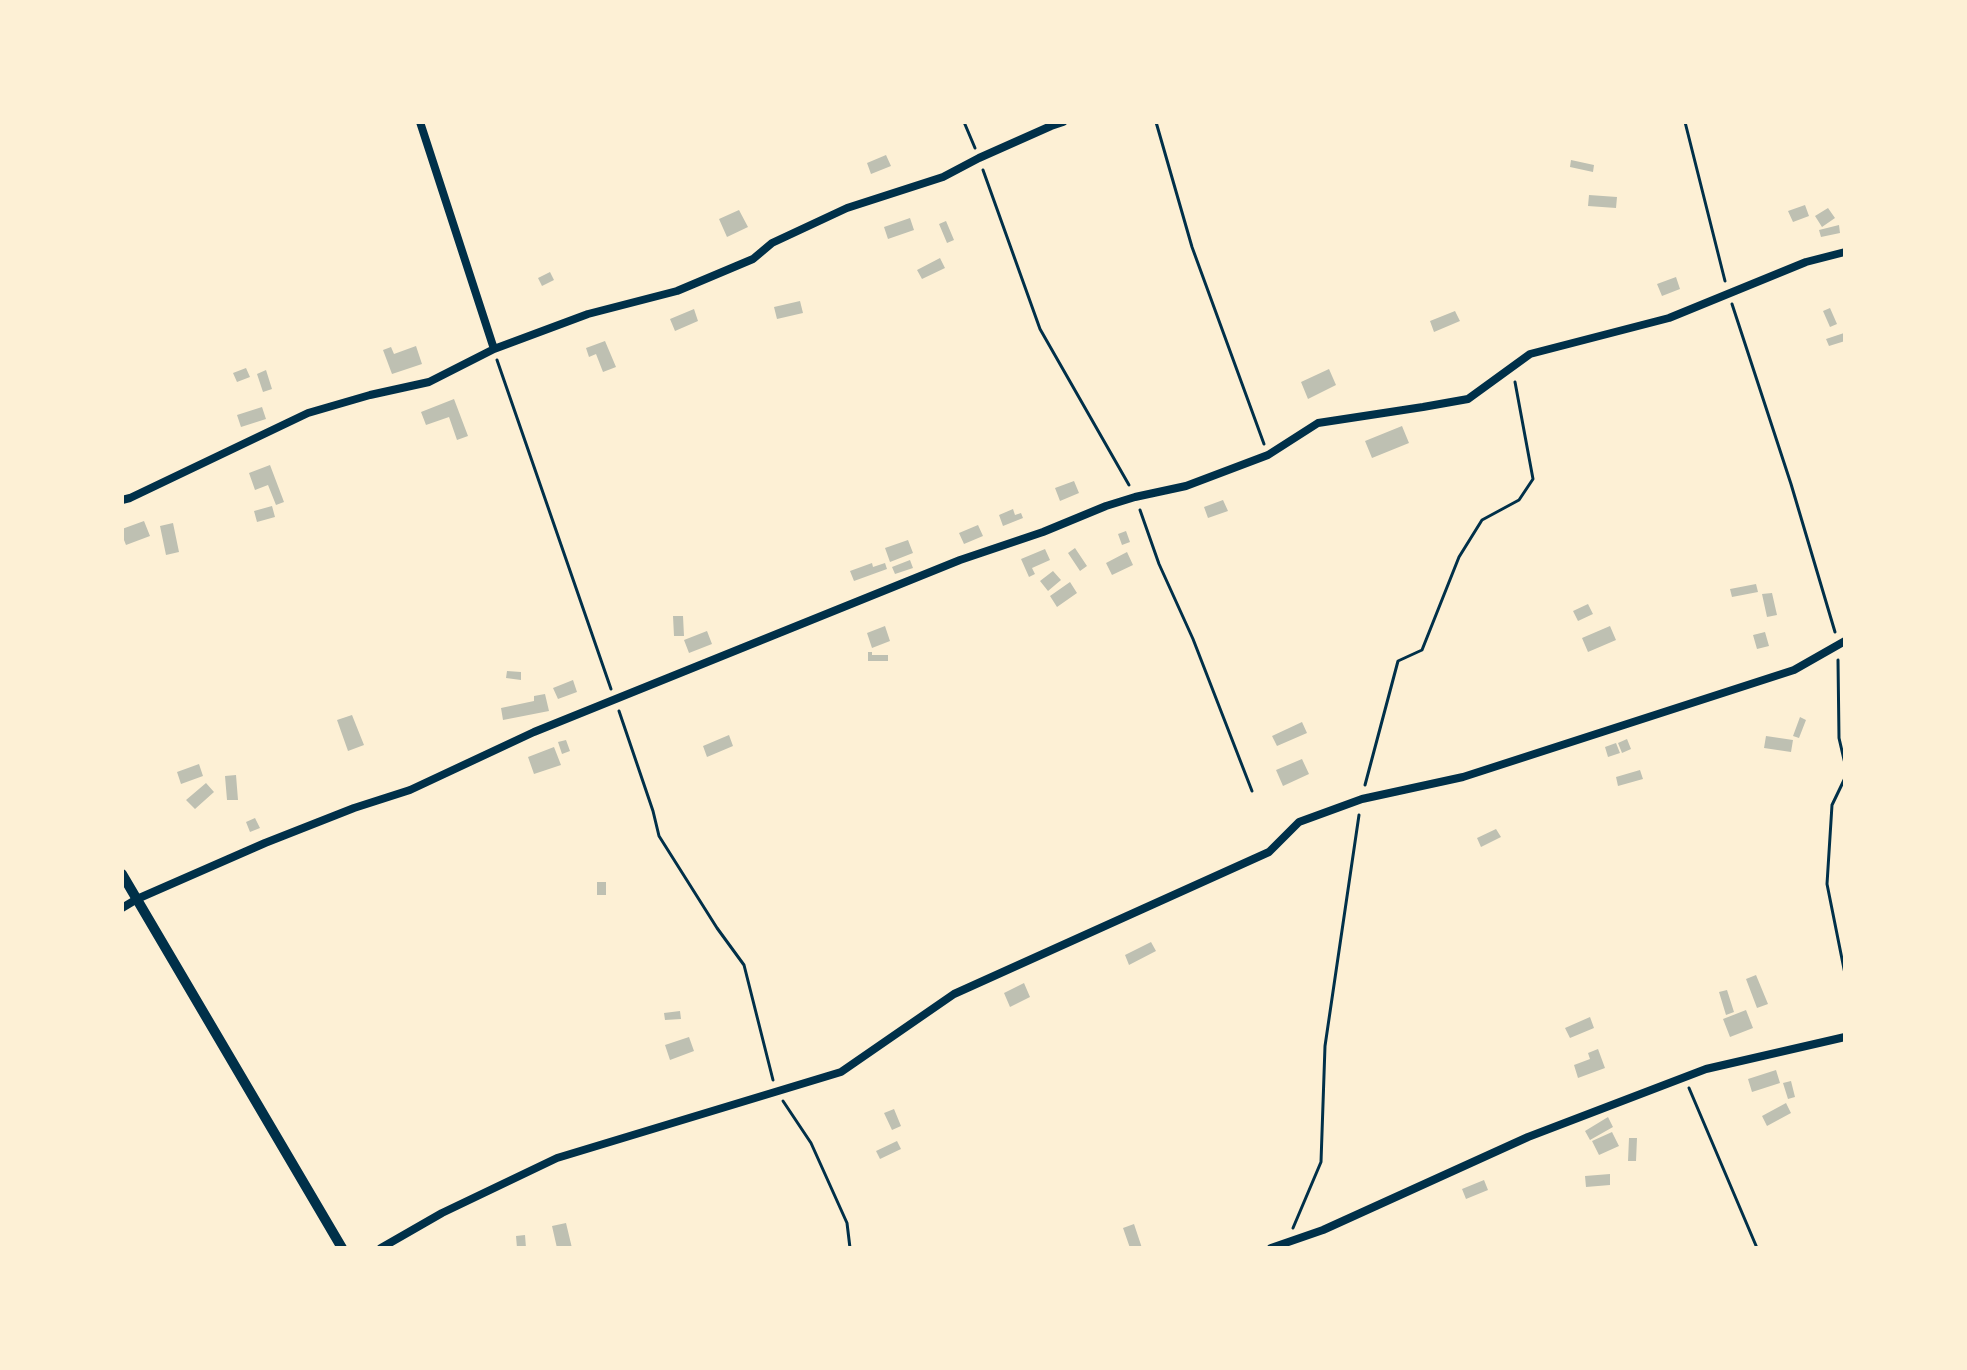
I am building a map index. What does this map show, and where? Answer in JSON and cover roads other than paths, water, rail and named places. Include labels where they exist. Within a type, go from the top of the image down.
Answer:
[{"type":"street","points":[[420,122],[494,349]]},
{"type":"street","points":[[122,500],[308,413],[429,382],[494,349],[588,314],[677,291],[753,259],[772,243],[847,208],[943,177],[1063,122]]},
{"type":"street","points":[[122,908],[342,813],[410,790],[534,732],[960,560],[1043,532],[1106,506],[1186,486],[1268,455],[1318,423],[1468,399],[1530,354],[1669,318],[1806,262],[1845,252]]},
{"type":"street","points":[[381,1248],[442,1213],[557,1158],[841,1072],[954,994],[1269,852],[1299,822],[1362,799],[1463,777],[1794,670],[1842,643]]},
{"type":"street","points":[[122,874],[342,1248]]},
{"type":"street","points":[[1271,1248],[1323,1230],[1528,1137],[1706,1069],[1845,1037]]}]
